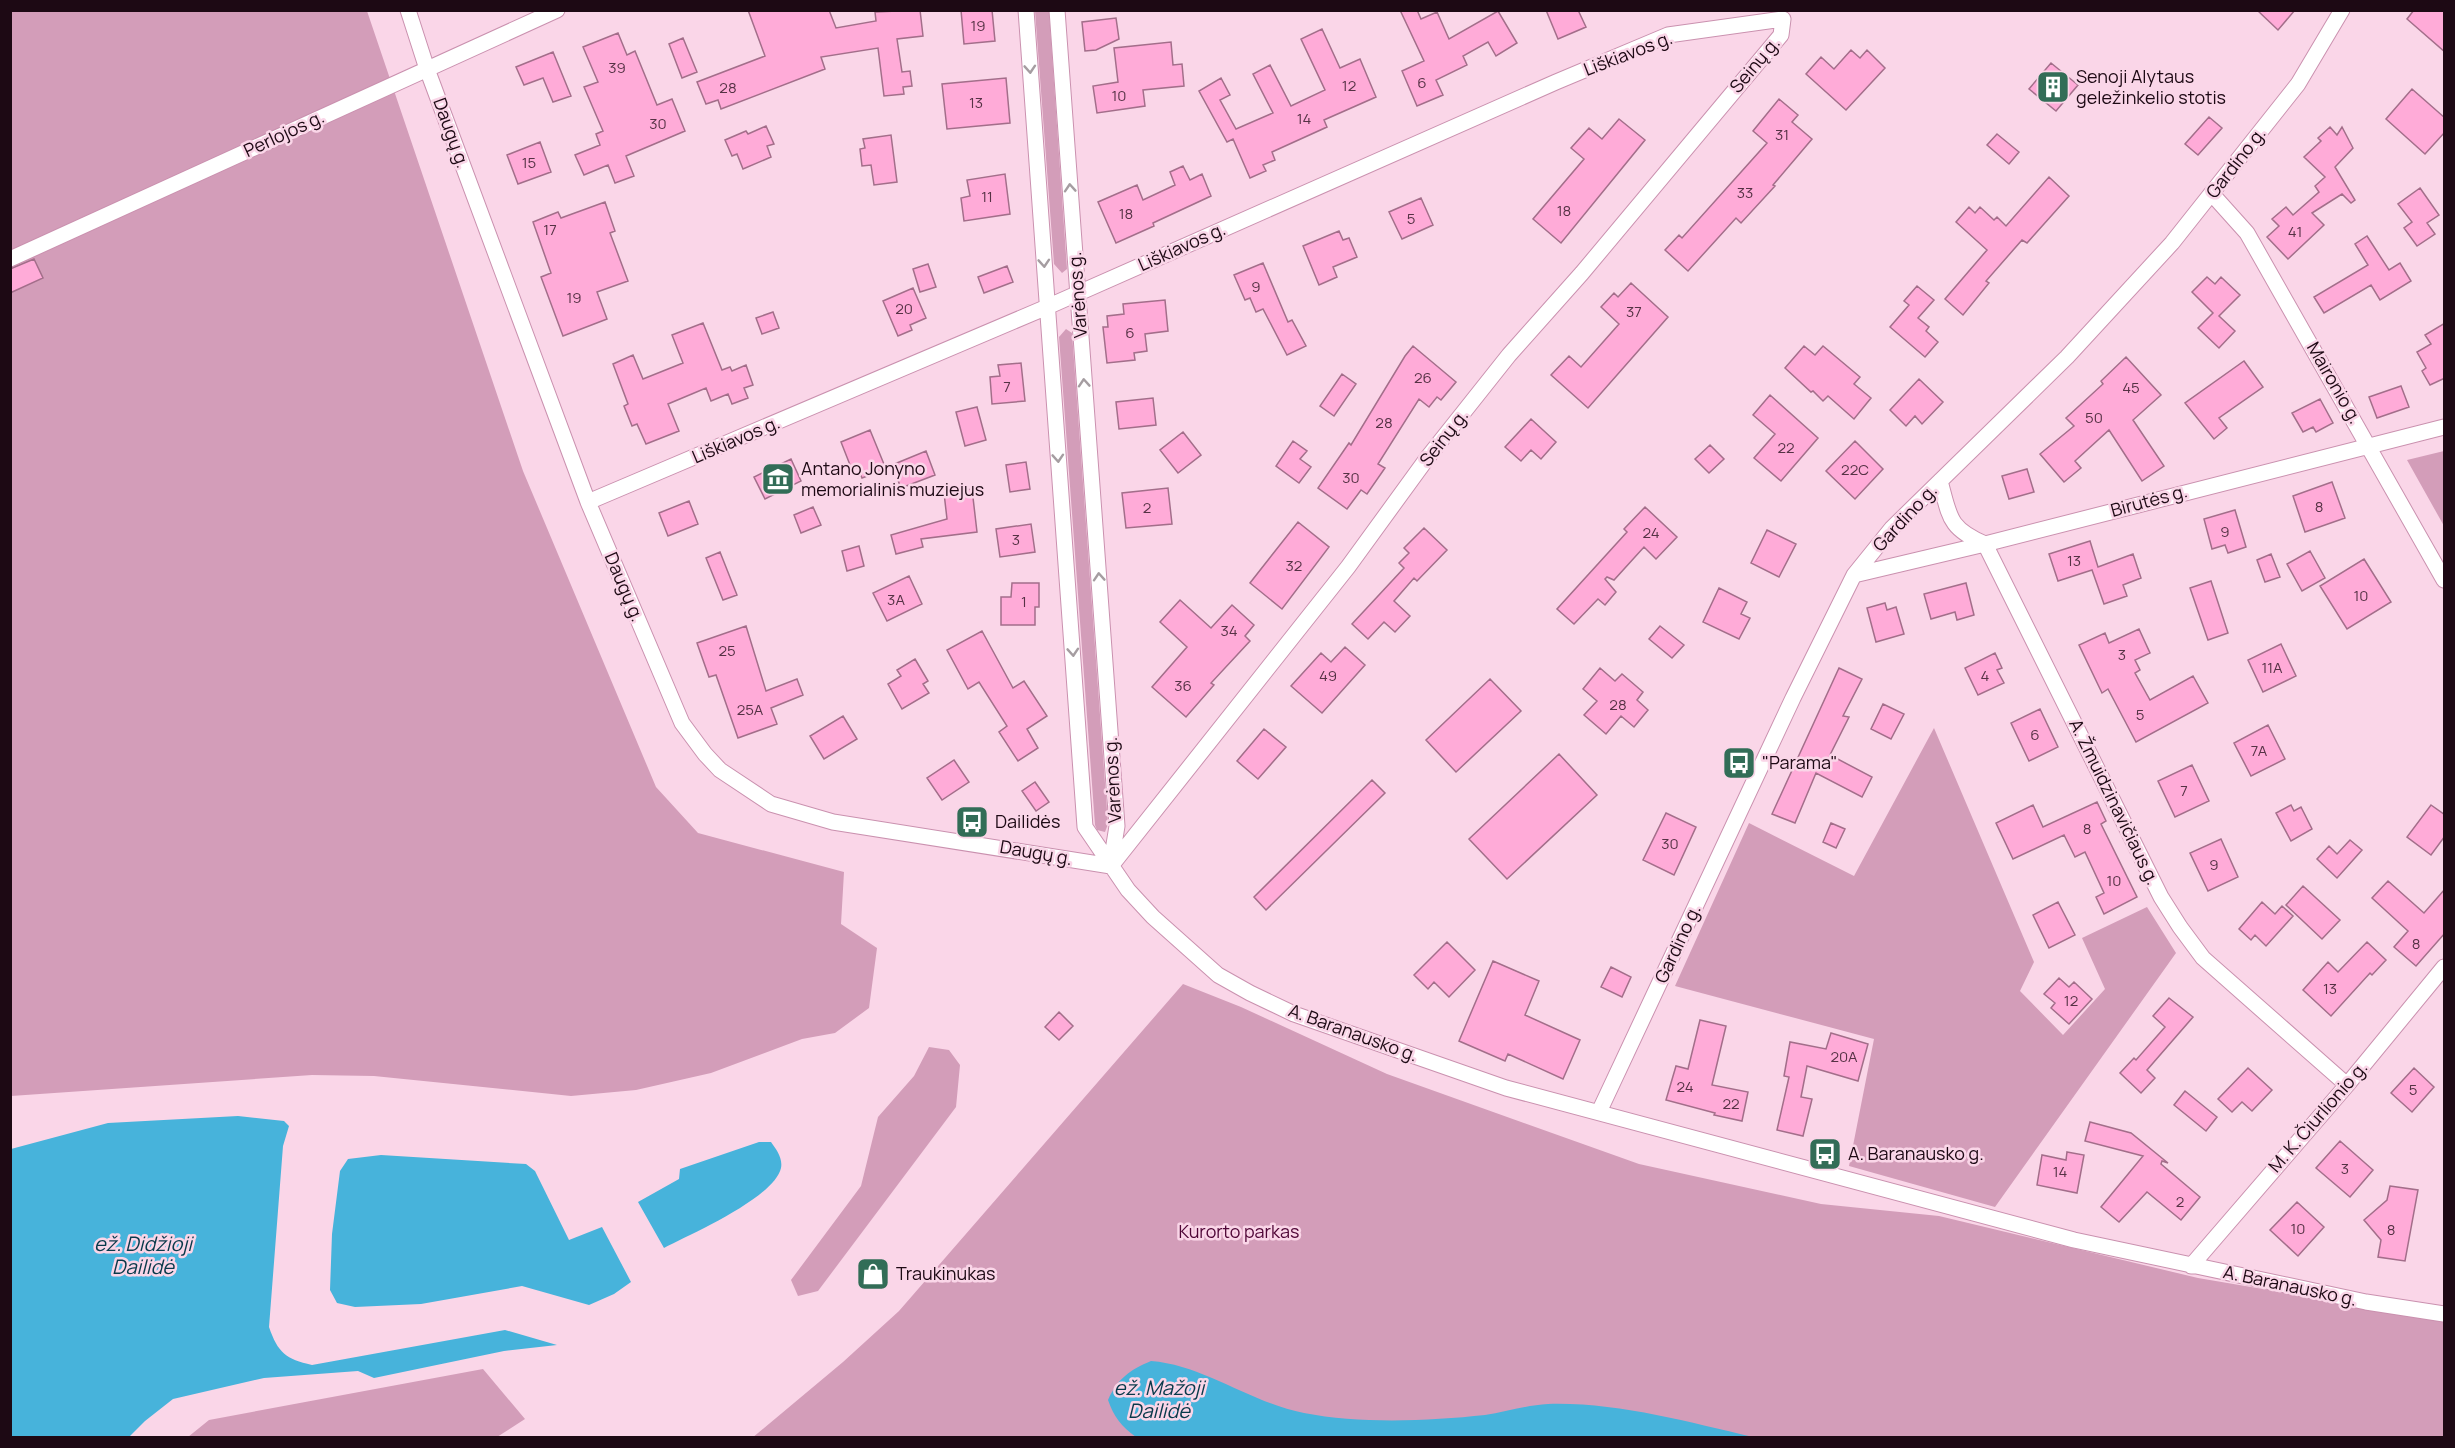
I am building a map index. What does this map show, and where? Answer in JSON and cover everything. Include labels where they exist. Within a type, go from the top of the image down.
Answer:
[{"type":"street","name":"Daugų g.","points":[[408,10],[427,69],[588,502],[682,723],[705,754],[736,782],[771,804],[833,822],[1111,866]]},
{"type":"street","name":"Perlojos g.","points":[[10,259],[557,10]]},
{"type":"street","name":"Varėnos g.","points":[[1026,10],[1085,827],[1111,866]]},
{"type":"street","name":"Varėnos g.","points":[[1057,10],[1117,826],[1111,866]]},
{"type":"street","name":"Gardino g.","points":[[1599,1112],[1792,698],[1854,575],[1892,528],[2115,307],[2212,194],[2298,84],[2342,10]]},
{"type":"street","name":"Liškiavos g.","points":[[588,502],[1047,307],[1556,82],[1668,36],[1783,19]]},
{"type":"street","name":"Seinų g.","points":[[1111,866],[1348,567],[1428,458],[1509,355],[1582,273],[1781,35],[1783,19]]},
{"type":"street","name":"Maironio g.","points":[[2212,194],[2247,233],[2445,579]]},
{"type":"street","name":"Birutės g.","points":[[1854,575],[2445,427]]},
{"type":"street","points":[[1940,481],[1952,521],[1965,535],[1985,544]]},
{"type":"street","name":"A. Žmuidzinavičiaus g.","points":[[1985,544],[2161,897],[2180,927],[2203,957],[2346,1085]]},
{"type":"street","name":"A. Baranausko g.","points":[[1111,866],[1128,890],[1153,917],[1218,975],[1250,993],[1294,1014],[1506,1088],[2074,1240],[2366,1302],[2445,1314]]},
{"type":"street","name":"M. K. Čiurlionio g.","points":[[2191,1266],[2445,968]]},
{"type":"green space","points":[[11,11],[367,11],[523,471],[656,787],[698,833],[844,872],[841,924],[877,948],[869,1008],[835,1033],[802,1039],[711,1073],[636,1090],[571,1096],[374,1076],[312,1075],[11,1096]]},
{"type":"green space","points":[[1035,11],[1049,11],[1067,269],[1062,273],[1054,264]]},
{"type":"green space","points":[[1066,329],[1072,333],[1108,824],[1105,832],[1097,830],[1095,825],[1059,337]]},
{"type":"green space","points":[[2444,451],[2444,526],[2407,460]]},
{"type":"green space","points":[[1934,728],[2034,962],[2020,991],[2063,1035],[2105,989],[2082,938],[2147,907],[2176,953],[1995,1207],[1849,1166],[1874,1039],[1675,986],[1749,823],[1854,876]]},
{"type":"green space","name":"Kurorto parkas","points":[[1183,984],[1241,1007],[1387,1074],[1639,1164],[1821,1204],[1939,1216],[2198,1278],[2444,1320],[2444,1437],[752,1438],[843,1362],[899,1311]]},
{"type":"green space","points":[[929,1047],[949,1050],[960,1065],[956,1107],[818,1291],[798,1296],[791,1280],[861,1186],[878,1117],[914,1076]]},
{"type":"green space","points":[[483,1369],[525,1419],[497,1437],[188,1437],[209,1420]]},
{"type":"water","name":"ež. Didžioji Dailidė","points":[[238,1116],[284,1121],[289,1126],[283,1146],[269,1327],[284,1354],[312,1365],[505,1330],[557,1345],[504,1351],[374,1378],[358,1371],[264,1378],[173,1399],[129,1437],[11,1437],[11,1149],[108,1123]]},
{"type":"water","points":[[759,1142],[771,1142],[779,1154],[781,1168],[775,1179],[748,1203],[664,1248],[638,1202],[679,1179],[680,1169]]},
{"type":"water","points":[[381,1155],[526,1164],[535,1171],[569,1240],[602,1227],[631,1282],[614,1294],[589,1305],[522,1286],[421,1304],[355,1307],[337,1303],[330,1290],[332,1234],[340,1171],[348,1159]]},
{"type":"water","name":"ež. Mažoji Dailidė","points":[[1151,1361],[1190,1369],[1284,1408],[1348,1419],[1441,1419],[1485,1415],[1548,1404],[1574,1404],[1652,1414],[1753,1437],[1136,1437],[1119,1421],[1108,1400],[1125,1376]]},
{"type":"building","points":[[748,10],[829,10],[836,28],[876,21],[875,12],[920,10],[923,36],[897,39],[902,72],[910,71],[912,86],[903,87],[904,94],[884,96],[878,48],[821,57],[825,69],[721,109],[718,100],[706,104],[697,82],[765,56]]},
{"type":"building","points":[[961,10],[992,10],[995,41],[964,44]]},
{"type":"building","points":[[1400,10],[1417,10],[1421,19],[1437,12],[1449,39],[1498,11],[1517,43],[1496,56],[1488,42],[1463,56],[1467,65],[1436,80],[1443,95],[1417,106],[1402,71],[1424,61]]},
{"type":"building","points":[[1546,10],[1578,10],[1586,27],[1558,39]]},
{"type":"building","points":[[2257,10],[2295,10],[2278,30]]},
{"type":"building","points":[[2414,10],[2445,10],[2445,52],[2407,19]]},
{"type":"building","points":[[1116,18],[1119,39],[1096,50],[1085,51],[1082,22]]},
{"type":"building","points":[[1322,29],[1340,68],[1360,59],[1376,97],[1324,120],[1327,127],[1272,152],[1275,160],[1263,165],[1266,171],[1250,178],[1233,139],[1227,142],[1199,91],[1221,78],[1230,95],[1220,100],[1236,129],[1273,113],[1253,74],[1270,65],[1291,106],[1325,90],[1301,39]]},
{"type":"building","points":[[618,33],[627,55],[635,51],[657,105],[672,99],[685,131],[626,156],[634,176],[615,183],[608,165],[584,175],[575,155],[600,145],[596,134],[603,131],[584,87],[598,82],[583,47]]},
{"type":"building","points":[[683,38],[697,72],[682,78],[669,44]]},
{"type":"building","points":[[1171,42],[1173,65],[1182,64],[1184,86],[1143,90],[1145,106],[1097,113],[1093,86],[1118,82],[1114,48]]},
{"type":"building","points":[[1851,50],[1860,58],[1867,50],[1885,68],[1846,110],[1806,74],[1821,57],[1834,69]]},
{"type":"building","points":[[553,52],[571,96],[553,102],[543,78],[524,85],[516,67]]},
{"type":"building","name":"Senoji Alytaus geležinkelio stotis","points":[[2051,63],[2078,85],[2056,111],[2029,89]]},
{"type":"building","points":[[1006,78],[1010,123],[947,129],[942,84]]},
{"type":"building","points":[[2412,89],[2445,118],[2445,132],[2425,154],[2386,119]]},
{"type":"building","points":[[1779,99],[1798,115],[1792,122],[1812,139],[1773,185],[1775,186],[1741,223],[1736,218],[1688,271],[1665,250],[1679,235],[1682,238],[1767,143],[1753,131]]},
{"type":"building","points":[[2209,117],[2222,128],[2198,155],[2185,144]]},
{"type":"building","points":[[1619,119],[1645,140],[1561,243],[1533,219],[1584,159],[1571,148],[1589,128],[1602,139]]},
{"type":"building","points":[[766,126],[774,144],[767,146],[771,157],[743,169],[737,154],[732,156],[725,140]]},
{"type":"building","points":[[2330,127],[2337,135],[2342,127],[2353,148],[2335,167],[2355,200],[2351,203],[2342,194],[2312,213],[2324,225],[2288,259],[2267,237],[2279,226],[2272,219],[2286,207],[2293,215],[2319,192],[2315,186],[2325,177],[2304,157],[2321,141],[2318,138]]},
{"type":"building","points":[[1997,134],[2019,152],[2009,164],[1987,145]]},
{"type":"building","points":[[891,135],[897,182],[874,185],[871,165],[862,166],[860,149],[865,148],[863,139]]},
{"type":"building","points":[[540,142],[551,172],[518,184],[507,155]]},
{"type":"building","points":[[1183,166],[1190,180],[1202,174],[1211,196],[1116,243],[1098,202],[1137,185],[1143,200],[1175,185],[1170,172]]},
{"type":"building","points":[[1005,174],[1010,214],[964,221],[961,198],[970,196],[967,180]]},
{"type":"building","points":[[2049,177],[2069,196],[2027,243],[2022,240],[1986,281],[1989,283],[1963,315],[1945,299],[1987,250],[1956,222],[1969,207],[1975,213],[1980,207],[1994,220],[1997,217],[2006,226]]},
{"type":"building","points":[[2420,188],[2439,215],[2427,223],[2435,234],[2417,246],[2404,228],[2412,222],[2398,204]]},
{"type":"building","points":[[1421,198],[1433,225],[1402,239],[1389,212]]},
{"type":"building","points":[[605,202],[615,231],[610,233],[628,281],[597,292],[607,319],[563,336],[541,277],[551,273],[533,222],[558,212],[561,218]]},
{"type":"building","points":[[1339,231],[1343,240],[1349,238],[1357,257],[1333,267],[1337,277],[1319,285],[1303,246]]},
{"type":"building","points":[[2367,236],[2389,270],[2400,263],[2411,281],[2380,300],[2371,285],[2324,313],[2314,297],[2368,265],[2355,244]]},
{"type":"building","points":[[34,259],[43,278],[10,293],[10,269]]},
{"type":"building","points":[[1263,263],[1288,322],[1292,320],[1306,346],[1287,355],[1263,309],[1256,312],[1250,298],[1245,300],[1234,275]]},
{"type":"building","points":[[928,264],[936,287],[920,292],[913,269]]},
{"type":"building","points":[[1007,266],[1013,282],[984,293],[978,277]]},
{"type":"building","points":[[2207,277],[2215,284],[2221,277],[2240,295],[2219,316],[2235,331],[2219,348],[2198,328],[2213,313],[2192,292]]},
{"type":"building","points":[[1631,283],[1668,317],[1588,408],[1551,375],[1569,356],[1581,367],[1619,324],[1601,307],[1614,293],[1618,297]]},
{"type":"building","points":[[1917,286],[1934,300],[1918,318],[1929,327],[1926,331],[1938,342],[1925,357],[1890,327],[1909,305],[1904,301]]},
{"type":"building","points":[[913,288],[926,318],[910,325],[912,330],[898,336],[883,301]]},
{"type":"building","points":[[1165,300],[1168,331],[1145,334],[1147,351],[1134,353],[1135,360],[1107,363],[1103,327],[1108,327],[1107,316],[1124,314],[1123,304]]},
{"type":"building","points":[[773,312],[779,328],[762,334],[756,318]]},
{"type":"building","points":[[703,323],[722,370],[730,367],[732,371],[746,365],[753,385],[744,388],[748,398],[732,404],[728,394],[711,401],[706,388],[668,404],[679,431],[646,444],[637,424],[632,426],[624,406],[628,404],[613,364],[633,355],[643,379],[683,363],[672,335]]},
{"type":"building","points":[[2445,323],[2445,378],[2430,385],[2422,371],[2426,368],[2417,352],[2431,344],[2425,335]]},
{"type":"building","points":[[1413,346],[1456,382],[1441,400],[1437,397],[1429,407],[1419,399],[1378,464],[1385,468],[1367,494],[1361,490],[1347,509],[1318,488],[1349,443],[1351,445]]},
{"type":"building","points":[[1804,346],[1815,355],[1823,346],[1860,377],[1854,384],[1871,398],[1854,419],[1828,396],[1823,401],[1785,368]]},
{"type":"building","points":[[2126,357],[2161,395],[2133,420],[2164,466],[2142,481],[2109,430],[2075,461],[2081,468],[2064,482],[2040,454],[2074,426],[2066,418],[2103,384],[2101,381]]},
{"type":"building","points":[[2244,361],[2263,387],[2219,418],[2227,428],[2214,439],[2185,403]]},
{"type":"building","points":[[1021,363],[1025,401],[992,404],[990,377],[1000,376],[998,365]]},
{"type":"building","points":[[1342,374],[1356,384],[1334,416],[1320,406]]},
{"type":"building","points":[[1919,379],[1943,402],[1922,424],[1915,416],[1906,426],[1890,410]]},
{"type":"building","points":[[2401,386],[2409,407],[2377,418],[2369,397]]},
{"type":"building","points":[[1770,395],[1818,438],[1781,481],[1754,458],[1775,434],[1753,415]]},
{"type":"building","points":[[1153,398],[1156,425],[1119,429],[1116,402]]},
{"type":"building","points":[[2320,399],[2333,423],[2316,432],[2313,427],[2303,432],[2292,413]]},
{"type":"building","points":[[977,407],[986,440],[965,446],[956,412]]},
{"type":"building","points":[[1531,419],[1556,442],[1541,459],[1531,450],[1521,461],[1505,447]]},
{"type":"building","points":[[870,430],[886,469],[862,478],[858,467],[852,470],[841,442]]},
{"type":"building","points":[[1183,432],[1201,455],[1178,473],[1160,450]]},
{"type":"building","points":[[1293,441],[1307,451],[1300,459],[1311,467],[1299,483],[1276,466]]},
{"type":"building","points":[[1855,441],[1883,469],[1855,499],[1826,471]]},
{"type":"building","points":[[1710,445],[1724,459],[1709,473],[1695,459]]},
{"type":"building","points":[[926,451],[935,475],[901,488],[892,465]]},
{"type":"building","name":"Antano Jonyno memorialinis muziejus","points":[[791,459],[801,481],[765,499],[754,477]]},
{"type":"building","points":[[1026,462],[1030,489],[1010,492],[1006,465]]},
{"type":"building","points":[[2027,469],[2034,492],[2009,499],[2002,476]]},
{"type":"building","points":[[2332,482],[2345,518],[2305,532],[2293,496]]},
{"type":"building","points":[[1168,488],[1172,524],[1126,528],[1122,493]]},
{"type":"building","points":[[972,489],[977,532],[921,539],[923,547],[896,554],[891,535],[947,519],[944,493]]},
{"type":"building","points":[[689,501],[698,524],[668,536],[659,513]]},
{"type":"building","points":[[813,507],[821,525],[801,533],[794,515]]},
{"type":"building","points":[[1645,507],[1677,537],[1656,559],[1644,547],[1614,580],[1607,577],[1605,579],[1616,592],[1605,605],[1598,599],[1574,624],[1557,609],[1627,532],[1624,529]]},
{"type":"building","points":[[2235,510],[2246,547],[2228,553],[2225,545],[2212,549],[2204,519]]},
{"type":"building","points":[[1298,522],[1329,547],[1282,609],[1250,583]]},
{"type":"building","points":[[1031,524],[1035,552],[1000,557],[996,529]]},
{"type":"building","points":[[1424,528],[1447,550],[1417,581],[1414,578],[1394,601],[1410,616],[1395,632],[1384,622],[1368,639],[1352,624],[1404,568],[1399,563],[1409,553],[1404,548]]},
{"type":"building","points":[[1767,530],[1796,544],[1779,577],[1751,563]]},
{"type":"building","points":[[2090,541],[2098,567],[2133,554],[2141,578],[2123,585],[2127,596],[2104,604],[2092,570],[2058,581],[2049,554]]},
{"type":"building","points":[[859,546],[864,566],[847,571],[842,551]]},
{"type":"building","points":[[2310,551],[2325,578],[2302,591],[2287,564]]},
{"type":"building","points":[[720,552],[737,595],[723,600],[706,558]]},
{"type":"building","points":[[2271,554],[2280,577],[2265,582],[2257,560]]},
{"type":"building","points":[[2364,559],[2391,602],[2347,629],[2320,586]]},
{"type":"building","points":[[909,576],[922,604],[887,621],[873,593]]},
{"type":"building","points":[[2211,581],[2228,633],[2208,640],[2190,588]]},
{"type":"building","points":[[1012,583],[1039,583],[1039,607],[1035,607],[1035,625],[1001,625],[1001,597],[1011,597]]},
{"type":"building","points":[[1966,583],[1974,615],[1957,620],[1955,612],[1931,619],[1924,594]]},
{"type":"building","points":[[1719,588],[1747,602],[1741,614],[1750,618],[1739,639],[1703,622]]},
{"type":"building","points":[[1180,600],[1211,628],[1232,605],[1254,625],[1245,636],[1250,641],[1211,683],[1214,685],[1186,717],[1152,687],[1187,647],[1160,622]]},
{"type":"building","points":[[1885,603],[1887,610],[1896,607],[1904,634],[1876,642],[1867,608]]},
{"type":"building","points":[[746,626],[766,691],[797,679],[803,695],[771,708],[777,724],[738,738],[716,675],[709,677],[697,643]]},
{"type":"building","points":[[1660,626],[1684,645],[1672,658],[1649,639]]},
{"type":"building","points":[[2139,629],[2150,653],[2135,660],[2140,670],[2135,673],[2150,700],[2193,676],[2208,703],[2136,742],[2108,689],[2102,693],[2079,645],[2105,633],[2109,643]]},
{"type":"building","points":[[982,631],[1013,688],[1024,681],[1047,716],[1027,729],[1038,748],[1018,761],[999,732],[1007,726],[979,682],[968,689],[947,650]]},
{"type":"building","points":[[2281,644],[2296,676],[2263,692],[2248,660]]},
{"type":"building","points":[[1345,647],[1365,665],[1322,713],[1291,686],[1321,653],[1331,662]]},
{"type":"building","points":[[1995,653],[2002,668],[1997,670],[2004,683],[1978,695],[1965,668]]},
{"type":"building","points":[[915,659],[928,681],[923,684],[929,693],[902,709],[888,684],[901,676],[897,670]]},
{"type":"building","points":[[1600,668],[1615,681],[1622,674],[1643,692],[1637,700],[1648,710],[1634,727],[1621,716],[1606,734],[1584,715],[1597,701],[1583,689]]},
{"type":"building","points":[[1839,668],[1862,679],[1843,716],[1849,717],[1830,755],[1872,777],[1862,797],[1816,773],[1795,823],[1772,814]]},
{"type":"building","points":[[1490,679],[1521,711],[1456,772],[1426,740]]},
{"type":"building","points":[[1883,704],[1904,714],[1891,739],[1871,729]]},
{"type":"building","points":[[2040,709],[2058,747],[2029,761],[2011,723]]},
{"type":"building","points":[[843,716],[857,739],[824,759],[810,736]]},
{"type":"building","points":[[2268,725],[2285,759],[2251,776],[2234,743]]},
{"type":"building","points":[[1264,729],[1286,747],[1258,779],[1237,761]]},
{"type":"building","points":[[1559,754],[1597,795],[1507,879],[1469,839]]},
{"type":"building","points":[[954,760],[969,782],[942,800],[927,778]]},
{"type":"building","points":[[2192,765],[2209,801],[2175,817],[2158,781]]},
{"type":"building","points":[[1372,780],[1385,793],[1266,910],[1254,897]]},
{"type":"building","points":[[1035,782],[1049,802],[1036,811],[1022,791]]},
{"type":"building","points":[[2097,802],[2106,821],[2101,824],[2137,897],[2104,914],[2096,897],[2104,893],[2085,852],[2075,857],[2064,835],[2013,859],[1996,823],[2033,805],[2043,827]]},
{"type":"building","points":[[2291,805],[2294,811],[2301,807],[2312,829],[2291,841],[2276,813]]},
{"type":"building","points":[[2431,805],[2445,815],[2445,836],[2431,855],[2407,837]]},
{"type":"building","points":[[1666,813],[1696,827],[1674,875],[1643,860]]},
{"type":"building","points":[[1831,823],[1845,829],[1836,848],[1823,842]]},
{"type":"building","points":[[2221,839],[2238,877],[2208,891],[2190,853]]},
{"type":"building","points":[[2350,840],[2362,850],[2337,878],[2317,859],[2329,846],[2337,854]]},
{"type":"building","points":[[2388,881],[2424,913],[2445,889],[2445,933],[2416,966],[2394,947],[2408,931],[2372,898]]},
{"type":"building","points":[[2303,886],[2340,920],[2322,939],[2286,905]]},
{"type":"building","points":[[2058,902],[2075,935],[2049,948],[2033,915]]},
{"type":"building","points":[[2262,902],[2275,914],[2282,906],[2293,916],[2266,946],[2255,935],[2251,940],[2239,929]]},
{"type":"building","points":[[1447,942],[1475,970],[1449,997],[1434,982],[1428,989],[1414,975]]},
{"type":"building","points":[[2367,942],[2386,960],[2372,975],[2370,973],[2331,1016],[2303,990],[2328,962],[2338,972]]},
{"type":"building","points":[[1493,961],[1539,981],[1525,1015],[1580,1040],[1563,1079],[1508,1054],[1505,1061],[1459,1041]]},
{"type":"building","points":[[1611,967],[1631,977],[1622,997],[1601,987]]},
{"type":"building","points":[[2059,978],[2069,987],[2074,982],[2092,999],[2069,1024],[2051,1008],[2055,1003],[2044,994]]},
{"type":"building","points":[[2169,998],[2193,1017],[2147,1070],[2155,1078],[2141,1093],[2120,1073],[2134,1058],[2136,1060],[2165,1027],[2153,1016]]},
{"type":"building","points":[[1059,1012],[1073,1026],[1059,1040],[1045,1027]]},
{"type":"building","points":[[1700,1020],[1726,1026],[1712,1085],[1748,1092],[1742,1121],[1666,1100],[1676,1066],[1688,1069]]},
{"type":"building","points":[[1831,1033],[1868,1044],[1858,1081],[1807,1066],[1801,1097],[1812,1099],[1803,1136],[1777,1130],[1789,1077],[1784,1076],[1790,1042],[1826,1049]]},
{"type":"building","points":[[2248,1068],[2272,1090],[2252,1111],[2242,1102],[2232,1112],[2218,1099]]},
{"type":"building","points":[[2414,1068],[2434,1087],[2412,1112],[2391,1093]]},
{"type":"building","points":[[2185,1091],[2217,1117],[2206,1131],[2174,1105]]},
{"type":"building","points":[[2090,1122],[2131,1133],[2168,1163],[2162,1161],[2161,1164],[2200,1197],[2181,1220],[2147,1192],[2119,1222],[2101,1207],[2143,1156],[2085,1141]]},
{"type":"building","points":[[2340,1141],[2373,1170],[2350,1197],[2316,1168]]},
{"type":"building","points":[[2067,1152],[2084,1155],[2077,1193],[2037,1185],[2042,1155],[2066,1160]]},
{"type":"building","points":[[2390,1186],[2418,1190],[2405,1261],[2378,1257],[2381,1240],[2364,1220],[2387,1200]]},
{"type":"building","points":[[2297,1202],[2324,1227],[2298,1256],[2270,1230]]},
{"type":"place","name":"Senoji Alytaus geležinkelio stotis","points":[[2053,87]]},
{"type":"place","name":"Antano Jonyno memorialinis muziejus","points":[[778,479]]},
{"type":"place","name":"\"Parama\"","points":[[1739,763]]},
{"type":"place","name":"Dailidės","points":[[972,822]]},
{"type":"place","name":"A. Baranausko g.","points":[[1825,1154]]},
{"type":"place","name":"Traukinukas","points":[[873,1274]]}]
